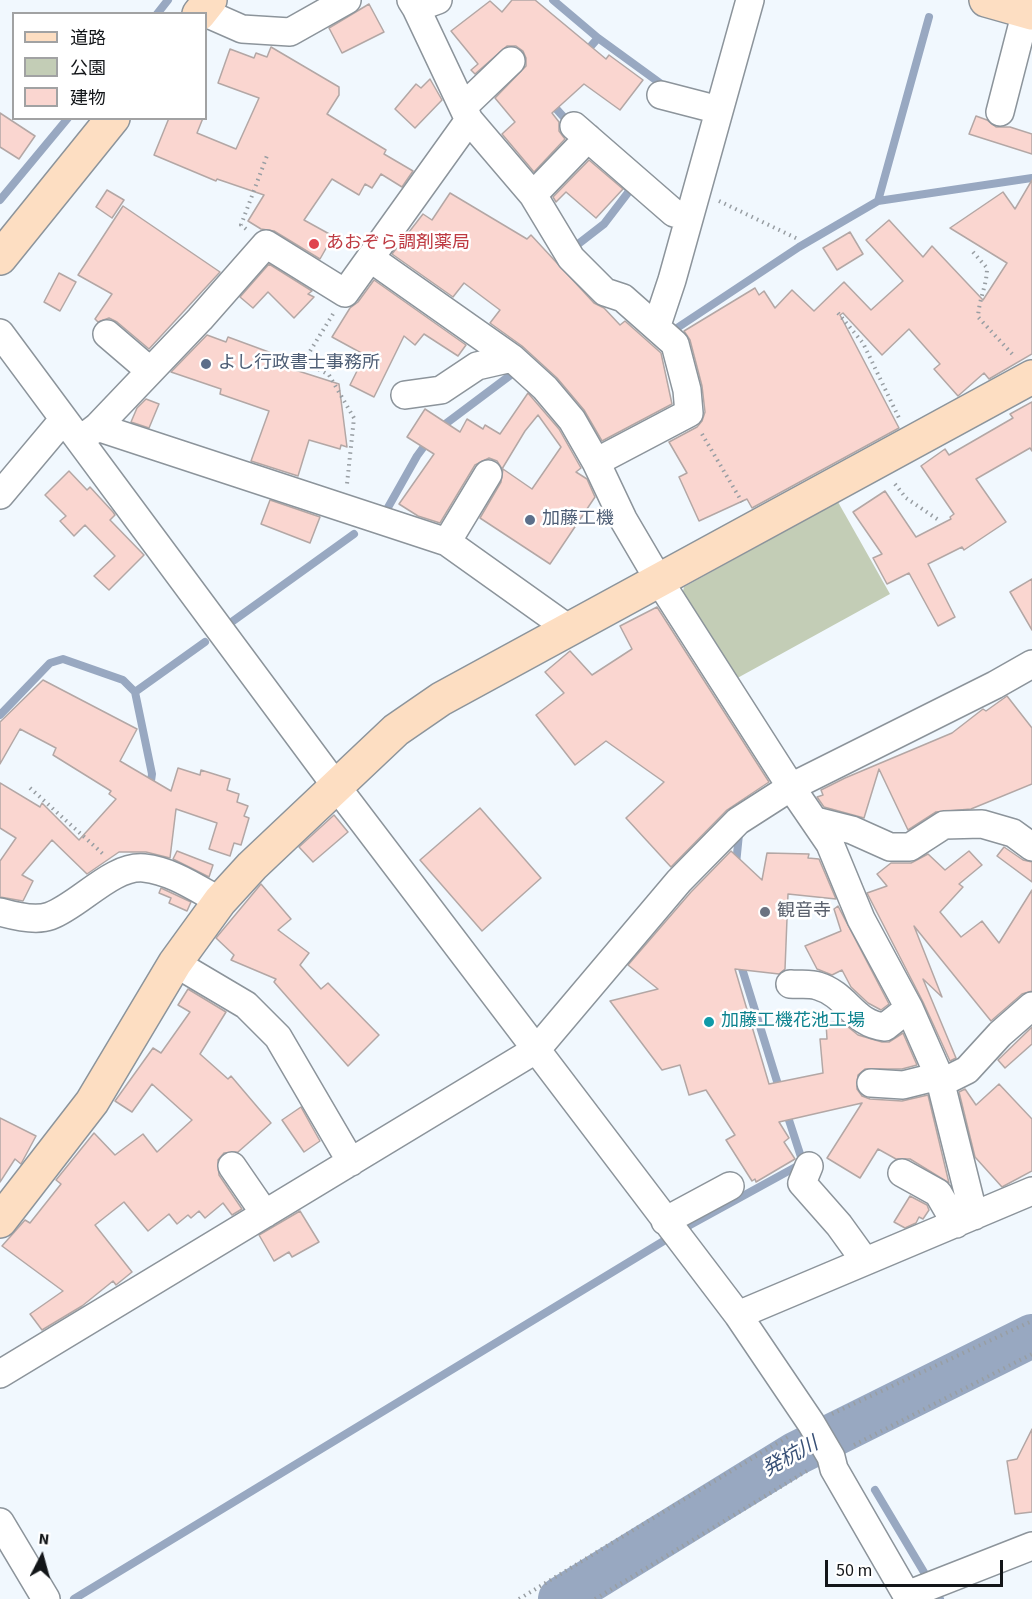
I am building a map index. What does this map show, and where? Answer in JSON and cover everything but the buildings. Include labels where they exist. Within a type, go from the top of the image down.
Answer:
[{"type":"street","points":[[203,8],[242,29],[290,32],[346,0]]},
{"type":"street","points":[[657,325],[750,0]]},
{"type":"street","points":[[986,0],[1029,12],[1000,112]]},
{"type":"street","points":[[422,3],[466,114],[533,195],[571,258],[606,292],[623,298],[657,325],[675,344],[687,390],[689,413],[596,462]]},
{"type":"street","points":[[0,495],[149,370],[200,319],[266,244],[345,293],[466,114],[511,61]]},
{"type":"street","points":[[661,95],[719,110]]},
{"type":"street","points":[[0,258],[111,120]]},
{"type":"street","points":[[533,195],[581,132],[674,213],[693,203]]},
{"type":"street","points":[[370,258],[513,358],[572,420],[596,462],[622,519],[660,582],[830,844],[861,919],[909,1008],[940,1079],[965,1220]]},
{"type":"street","points":[[0,333],[80,429],[336,786],[738,1316],[811,1423],[831,1457],[834,1469],[922,1590],[1032,1546]]},
{"type":"street","points":[[107,334],[149,370]]},
{"type":"street","points":[[405,395],[441,390],[477,366],[513,358]]},
{"type":"street","points":[[0,1221],[92,1102],[175,963],[220,901],[252,866],[336,786],[418,713],[912,444],[1024,368]]},
{"type":"street","points":[[80,429],[447,542],[569,629]]},
{"type":"street","points":[[447,542],[488,474]]},
{"type":"street","points":[[0,1374],[537,1049],[679,881],[738,821],[791,787],[995,685],[1032,664]]},
{"type":"street","points":[[816,821],[852,830],[890,848],[910,847],[944,825],[982,824],[1013,833],[1032,847]]},
{"type":"street","points":[[0,912],[16,916],[49,917],[86,896],[120,872],[142,868],[170,874],[220,901]]},
{"type":"street","points":[[175,963],[246,1005],[278,1037],[351,1162]]},
{"type":"street","points":[[790,984],[818,985],[841,998],[869,1025],[885,1027],[909,1008]]},
{"type":"street","points":[[871,1083],[903,1085],[940,1079],[967,1070],[1000,1034],[1032,1006]]},
{"type":"street","points":[[232,1166],[265,1214]]},
{"type":"street","points":[[809,1166],[802,1183],[839,1225],[865,1261]]},
{"type":"street","points":[[902,1173],[938,1193],[965,1220]]},
{"type":"street","points":[[665,1221],[730,1186]]},
{"type":"street","points":[[738,1316],[1032,1191]]},
{"type":"street","points":[[0,1522],[45,1599]]},
{"type":"path","points":[[266,244],[241,225],[268,153]]},
{"type":"path","points":[[693,203],[800,240]]},
{"type":"path","points":[[973,252],[987,268],[987,283],[979,298],[978,316],[1024,368]]},
{"type":"path","points":[[345,293],[304,361],[328,375],[354,418],[345,510]]},
{"type":"path","points":[[838,313],[863,343],[912,444]]},
{"type":"path","points":[[689,413],[757,527]]},
{"type":"path","points":[[877,462],[906,498],[940,521]]},
{"type":"path","points":[[30,788],[84,834],[120,872]]},
{"type":"path","points":[[519,1599],[811,1423],[1032,1322]]},
{"type":"path","points":[[595,1599],[831,1457],[1032,1354]]},
{"type":"green space","points":[[838,502],[890,594],[732,681],[681,599],[684,587]]},
{"type":"waterway","points":[[159,12],[168,0]]},
{"type":"waterway","points":[[553,0],[598,38],[584,54]]},
{"type":"waterway","points":[[878,201],[929,17]]},
{"type":"waterway","points":[[598,38],[664,86]]},
{"type":"waterway","points":[[551,103],[569,123]]},
{"type":"waterway","points":[[0,200],[66,120]]},
{"type":"waterway","points":[[671,332],[799,247],[878,201],[1032,178]]},
{"type":"waterway","points":[[575,250],[573,248],[604,224],[630,190],[625,186]]},
{"type":"waterway","points":[[440,428],[512,374],[518,373]]},
{"type":"waterway","points":[[386,511],[428,441]]},
{"type":"waterway","points":[[233,621],[354,534]]},
{"type":"waterway","points":[[150,788],[152,774],[135,692],[205,642]]},
{"type":"waterway","points":[[0,715],[50,663],[63,659],[123,680],[135,692]]},
{"type":"waterway","points":[[736,864],[739,834]]},
{"type":"waterway","points":[[740,962],[780,1091]]},
{"type":"waterway","points":[[74,1599],[690,1225],[803,1163],[786,1111]]},
{"type":"waterway","name":"発杭川","points":[[560,1599],[795,1454],[1032,1336]]},
{"type":"waterway","points":[[875,1490],[940,1599]]},
{"type":"place","name":"あおぞら調剤薬局","points":[[314,244]]},
{"type":"place","name":"よし行政書士事務所","points":[[206,364]]},
{"type":"place","name":"加藤工機","points":[[530,520]]},
{"type":"place","name":"観音寺","points":[[765,912]]},
{"type":"place","name":"加藤工機花池工場","points":[[709,1022]]}]
